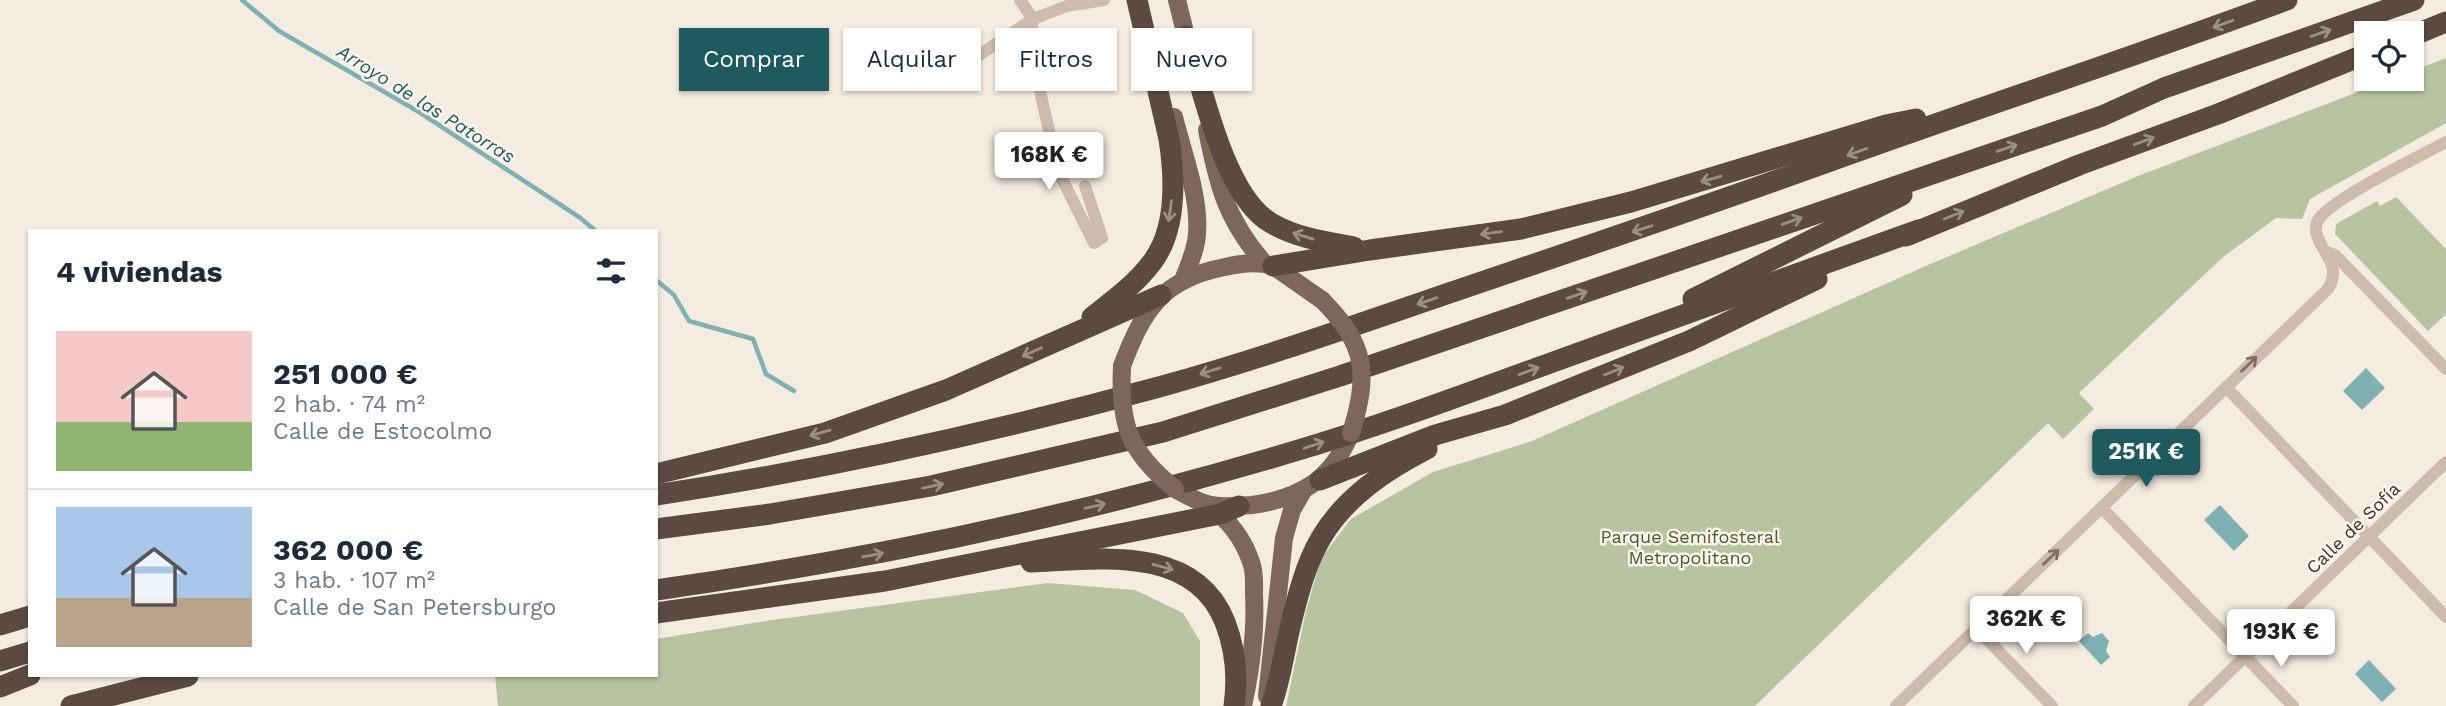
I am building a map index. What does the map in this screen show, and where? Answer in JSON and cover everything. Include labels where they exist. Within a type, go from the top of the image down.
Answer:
[{"type":"highway","points":[[1073,333],[1141,275],[1154,259],[1167,231],[1173,189],[1172,162],[1137,0]]},
{"type":"highway","points":[[658,495],[744,482],[921,446],[1160,386],[1372,320],[1667,220],[2013,96],[2147,52],[2287,0]]},
{"type":"highway","points":[[658,529],[770,514],[932,486],[1163,432],[1340,376],[2102,116],[2164,88],[2414,0]]},
{"type":"highway","points":[[2424,31],[2446,22]]},
{"type":"highway","points":[[658,590],[779,572],[932,544],[1106,504],[1201,479],[1343,436],[1918,230],[2080,164],[2218,114],[2354,59]]},
{"type":"highway","points":[[1203,91],[1225,160],[1234,181],[1248,202],[1271,223],[1296,235],[1370,250]]},
{"type":"highway","points":[[1268,265],[1521,229],[1631,202],[1886,125],[2013,96]]},
{"type":"highway","points":[[1600,345],[1977,159]]},
{"type":"highway","points":[[1268,706],[1278,688],[1304,578],[1321,537],[1345,508],[1373,481],[1446,440],[1689,341],[1918,230]]},
{"type":"highway","points":[[658,474],[825,433],[946,390],[1161,295]]},
{"type":"highway","points":[[1312,486],[1435,435],[1505,415]]},
{"type":"highway","points":[[658,613],[856,586],[973,564],[1215,511]]},
{"type":"highway","points":[[658,539],[770,514]]},
{"type":"highway","points":[[973,564],[1116,559],[1158,565],[1187,576],[1210,595],[1223,617],[1233,650],[1236,703]]},
{"type":"highway","points":[[0,625],[28,617]]},
{"type":"highway","points":[[0,661],[28,653]]},
{"type":"highway","points":[[0,687],[28,676]]},
{"type":"highway","points":[[71,706],[184,677]]},
{"type":"main road","points":[[1145,0],[1197,213],[1193,255],[1183,280]]},
{"type":"main road","points":[[1177,0],[1184,28]]},
{"type":"main road","points":[[1198,91],[1217,181],[1228,211],[1240,232],[1268,265],[1322,300],[1342,320],[1352,337],[1362,381],[1362,398],[1345,448],[1292,510],[1284,538],[1268,706]]},
{"type":"main road","points":[[1236,703],[1251,670],[1255,622],[1252,565],[1241,540],[1215,511],[1175,489],[1150,469],[1135,446],[1126,424],[1121,396],[1122,366],[1136,328],[1161,295],[1183,280],[1214,269],[1245,263],[1268,265]]},
{"type":"main road","points":[[1215,511],[1272,502],[1312,486]]},
{"type":"main road","points":[[1215,511],[1222,532],[1233,545],[1254,584]]},
{"type":"street","points":[[1020,0],[1033,19],[1029,42],[1058,171],[1094,243],[1102,238],[1085,186]]},
{"type":"street","points":[[981,54],[1033,19],[1068,6],[1104,0]]},
{"type":"street","points":[[1896,706],[2328,289],[2333,280],[2333,270],[2317,235],[2319,219],[2335,203],[2446,142]]},
{"type":"street","points":[[2327,252],[2335,255],[2446,369]]},
{"type":"street","points":[[2226,387],[2446,617]]},
{"type":"street","name":"Calle de Sofía","points":[[2194,706],[2446,462]]},
{"type":"street","points":[[2102,508],[2293,706]]},
{"type":"street","points":[[1976,628],[2052,706]]},
{"type":"green space","name":"Parque Semifosteral Metropolitano","points":[[2446,58],[2446,123],[2310,199],[2302,219],[2276,218],[2223,257],[2079,393],[2094,409],[2063,439],[2048,423],[1755,706],[1286,706],[1306,611],[1321,558],[1351,519],[1433,472],[1532,441],[1928,265],[2138,176],[2361,91],[2424,91],[2424,66]]},
{"type":"green space","points":[[2396,197],[2446,249],[2446,314],[2428,331],[2335,234],[2336,224],[2377,201],[2380,206]]},
{"type":"green space","points":[[1048,583],[1135,590],[1183,613],[1200,641],[1200,706],[498,706],[495,677],[658,677],[658,639],[765,621]]},
{"type":"water","points":[[2366,368],[2385,388],[2362,410],[2343,391]]},
{"type":"water","points":[[2220,505],[2249,536],[2234,551],[2204,520]]},
{"type":"water","points":[[2088,633],[2093,637],[2102,633],[2109,641],[2106,651],[2110,657],[2101,665],[2079,641]]},
{"type":"water","points":[[2369,660],[2396,689],[2382,702],[2355,674]]},
{"type":"waterway","name":"Arroyo de las Patorras","points":[[242,0],[279,31],[419,112],[594,229]]},
{"type":"waterway","name":"Arroyo de las Patorras","points":[[658,282],[674,295],[689,321],[753,339],[766,374],[794,391]]}]
